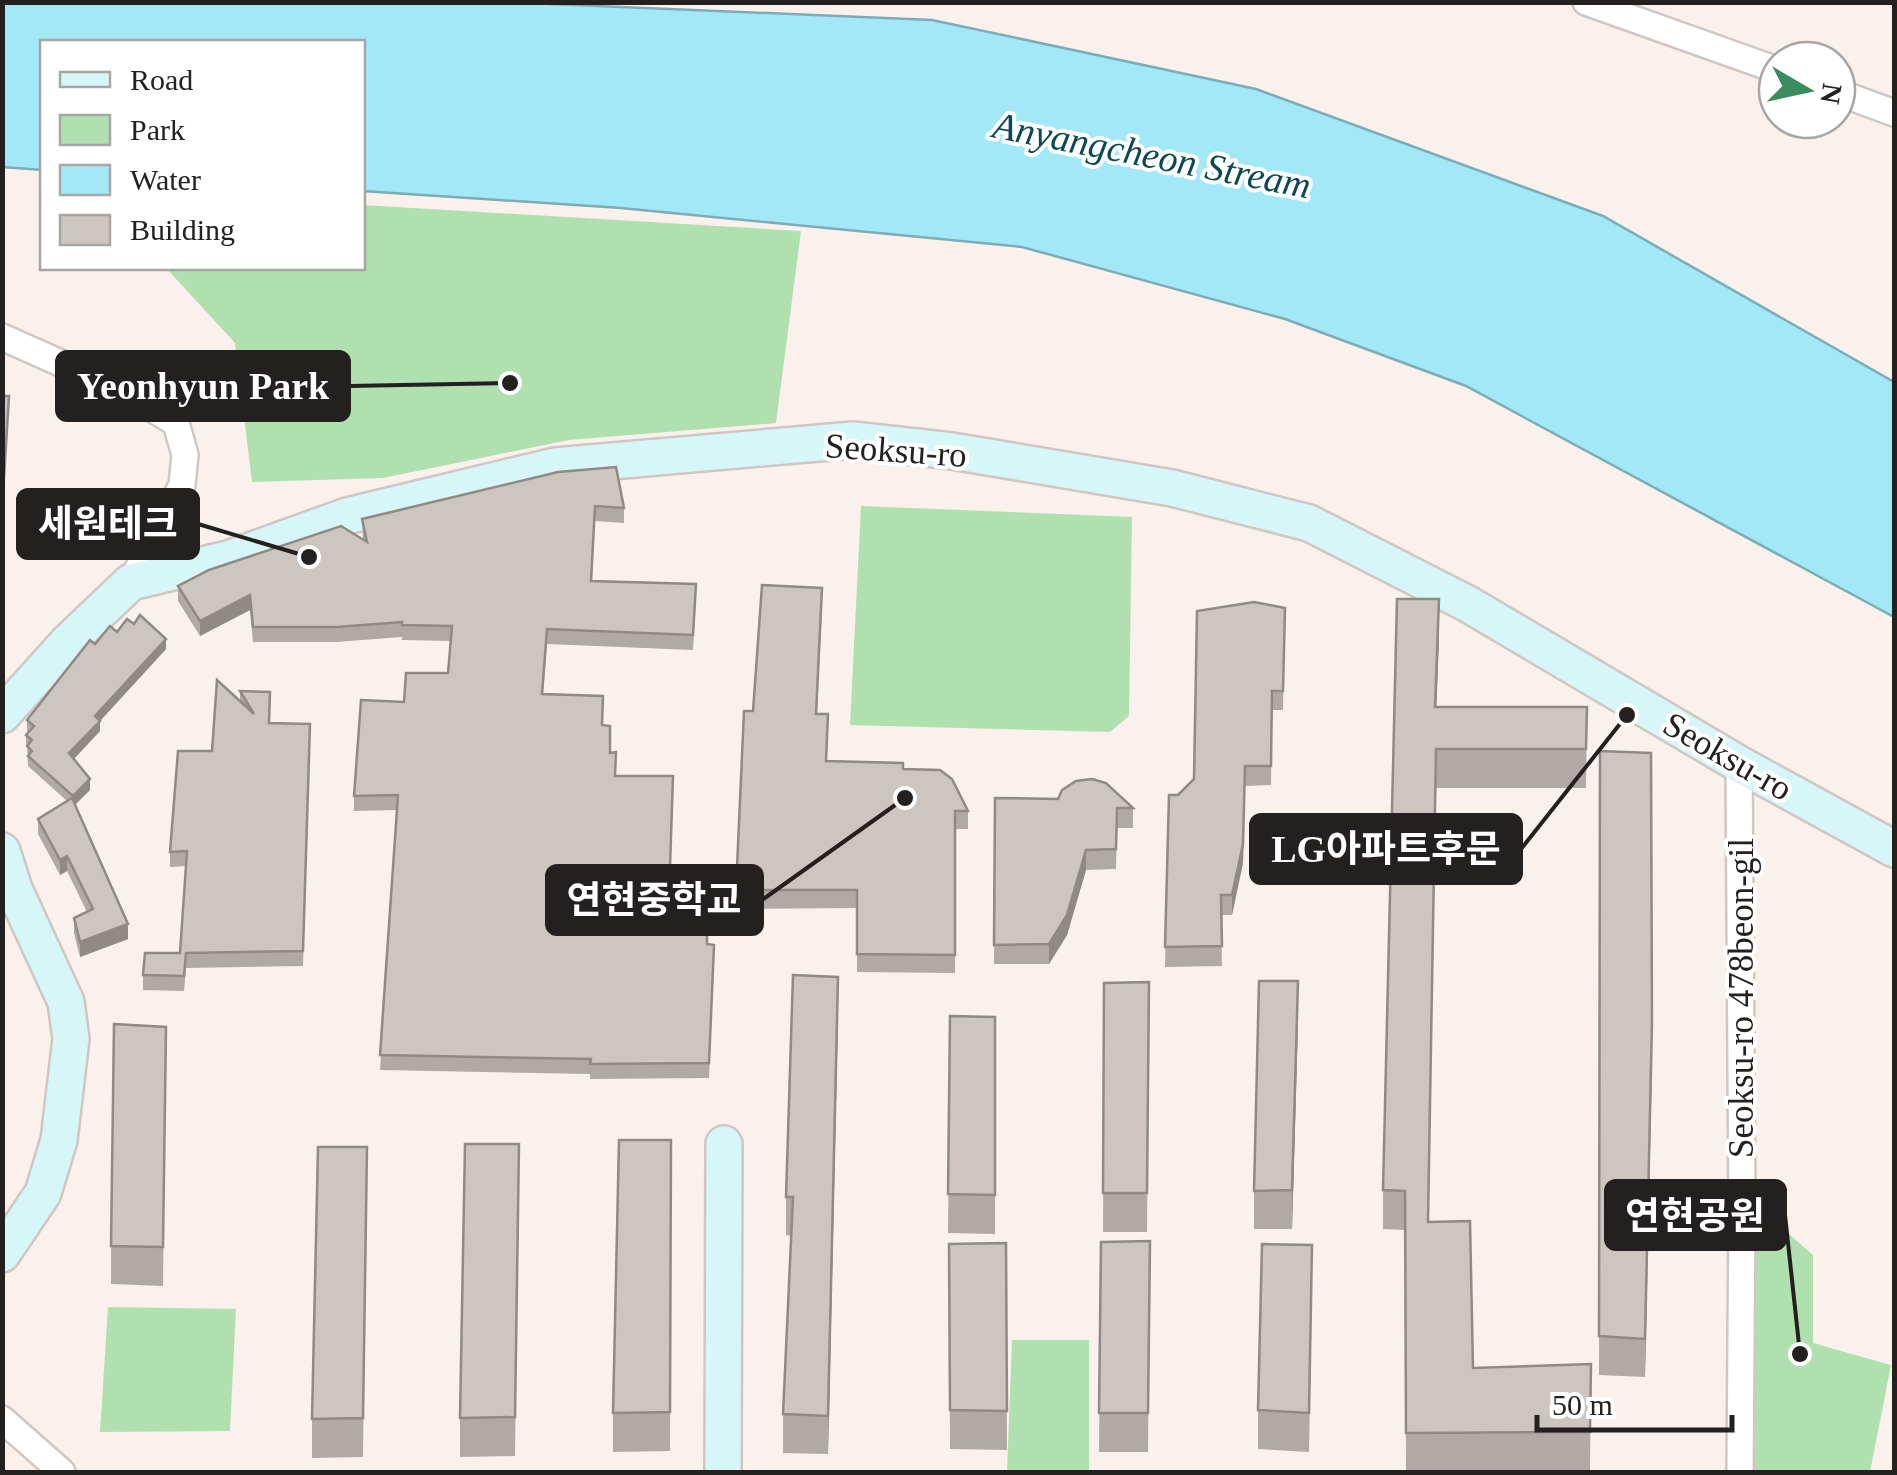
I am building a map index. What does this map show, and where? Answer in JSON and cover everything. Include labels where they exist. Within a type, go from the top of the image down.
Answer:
[{"type":"street","points":[[1586,2],[1757,63]]},
{"type":"street","points":[[1857,99],[1894,113]]},
{"type":"street","points":[[2,337],[123,391],[176,423],[185,455],[182,485],[130,582],[68,642],[2,715]]},
{"type":"street","name":"Seoksu-ro","points":[[130,582],[228,560],[347,516],[554,466],[852,440],[952,452],[1172,488],[1309,523],[1468,604],[1739,764],[1894,850]]},
{"type":"street","name":"Seoksu-ro 478beon-gil","points":[[1739,764],[1740,1472]]},
{"type":"street","points":[[2,851],[14,889],[66,1002],[71,1039],[59,1140],[43,1193],[2,1254]]},
{"type":"street","points":[[723,1472],[724,1144]]},
{"type":"street","points":[[2,1420],[62,1472]]},
{"type":"green space","points":[[365,205],[801,231],[776,423],[569,440],[383,478],[252,482],[235,343],[168,270],[365,270]]},
{"type":"green space","points":[[861,506],[1132,517],[1129,716],[1110,732],[850,725]]},
{"type":"green space","points":[[1750,1220],[1775,1222],[1813,1255],[1813,1343],[1891,1365],[1870,1472],[1748,1472]]},
{"type":"green space","points":[[108,1307],[236,1309],[230,1431],[100,1432]]},
{"type":"green space","points":[[1012,1340],[1089,1340],[1089,1472],[1007,1472]]},
{"type":"water","name":"Anyangcheon Stream","points":[[3,3],[527,3],[932,20],[1256,89],[1603,216],[1894,382],[1894,617],[1466,386],[1285,319],[1022,247],[621,208],[365,191],[365,40],[40,40],[40,170],[3,167]]},
{"type":"building","points":[[2,396],[9,396],[3,494],[2,494]]},
{"type":"building","points":[[616,467],[624,508],[595,506],[591,581],[696,584],[693,635],[547,629],[542,694],[603,696],[602,725],[610,726],[610,753],[616,752],[615,776],[673,776],[669,898],[707,899],[707,944],[714,945],[709,1063],[590,1064],[591,1059],[380,1055],[398,795],[354,796],[361,700],[404,702],[406,673],[448,673],[452,626],[402,622],[253,627],[250,595],[200,621],[178,586],[209,570],[341,526],[367,542],[362,519],[558,472]]},
{"type":"building","points":[[762,585],[822,588],[816,714],[828,714],[826,761],[903,763],[903,769],[940,770],[952,779],[968,811],[955,811],[955,955],[857,954],[857,890],[736,890],[744,711],[753,711]]},
{"type":"building","points":[[1397,599],[1439,599],[1435,707],[1587,707],[1586,749],[1436,749],[1428,1222],[1470,1221],[1473,1368],[1591,1364],[1590,1432],[1406,1433],[1405,1191],[1383,1190]]},
{"type":"building","points":[[1254,602],[1285,608],[1283,691],[1272,691],[1271,766],[1245,766],[1243,844],[1232,895],[1221,895],[1222,946],[1165,947],[1169,795],[1178,795],[1194,779],[1197,611]]},
{"type":"building","points":[[140,615],[166,639],[95,716],[100,721],[69,753],[90,779],[73,796],[28,756],[32,751],[27,746],[32,740],[26,735],[34,726],[27,720],[90,640],[95,644],[110,626],[117,632],[127,619],[134,624]]},
{"type":"building","points":[[217,680],[254,714],[240,691],[270,692],[269,723],[310,724],[303,951],[186,953],[184,976],[143,975],[145,953],[180,953],[187,851],[170,852],[178,751],[212,751]]},
{"type":"building","points":[[1600,751],[1651,753],[1652,1022],[1645,1339],[1599,1336]]},
{"type":"building","points":[[1092,779],[1106,783],[1133,808],[1117,808],[1116,849],[1086,850],[1067,915],[1049,944],[994,945],[995,798],[1058,799],[1062,790],[1076,781]]},
{"type":"building","points":[[72,798],[128,924],[80,942],[74,918],[93,909],[67,856],[60,860],[38,819]]},
{"type":"building","points":[[793,975],[838,977],[828,1416],[783,1414],[793,1197],[786,1197]]},
{"type":"building","points":[[1259,981],[1298,981],[1292,1190],[1254,1191]]},
{"type":"building","points":[[1149,982],[1147,1193],[1103,1193],[1104,983]]},
{"type":"building","points":[[950,1016],[995,1017],[995,1195],[948,1194]]},
{"type":"building","points":[[114,1024],[166,1027],[163,1247],[111,1246]]},
{"type":"building","points":[[619,1140],[671,1140],[670,1412],[613,1413]]},
{"type":"building","points":[[465,1144],[519,1144],[515,1417],[460,1418]]},
{"type":"building","points":[[318,1147],[367,1147],[363,1418],[312,1419]]},
{"type":"building","points":[[1150,1241],[1148,1413],[1099,1413],[1101,1242]]},
{"type":"building","points":[[1006,1243],[1007,1411],[950,1410],[949,1244]]},
{"type":"building","points":[[1262,1244],[1312,1245],[1309,1413],[1258,1410]]},
{"type":"place","name":"Yeonhyun Park","points":[[510,383]]},
{"type":"place","name":"세원테크","points":[[309,557]]},
{"type":"place","name":"LG아파트후문","points":[[1627,715]]},
{"type":"place","name":"연현중학교","points":[[905,798]]},
{"type":"place","name":"연현공원","points":[[1800,1354]]}]
